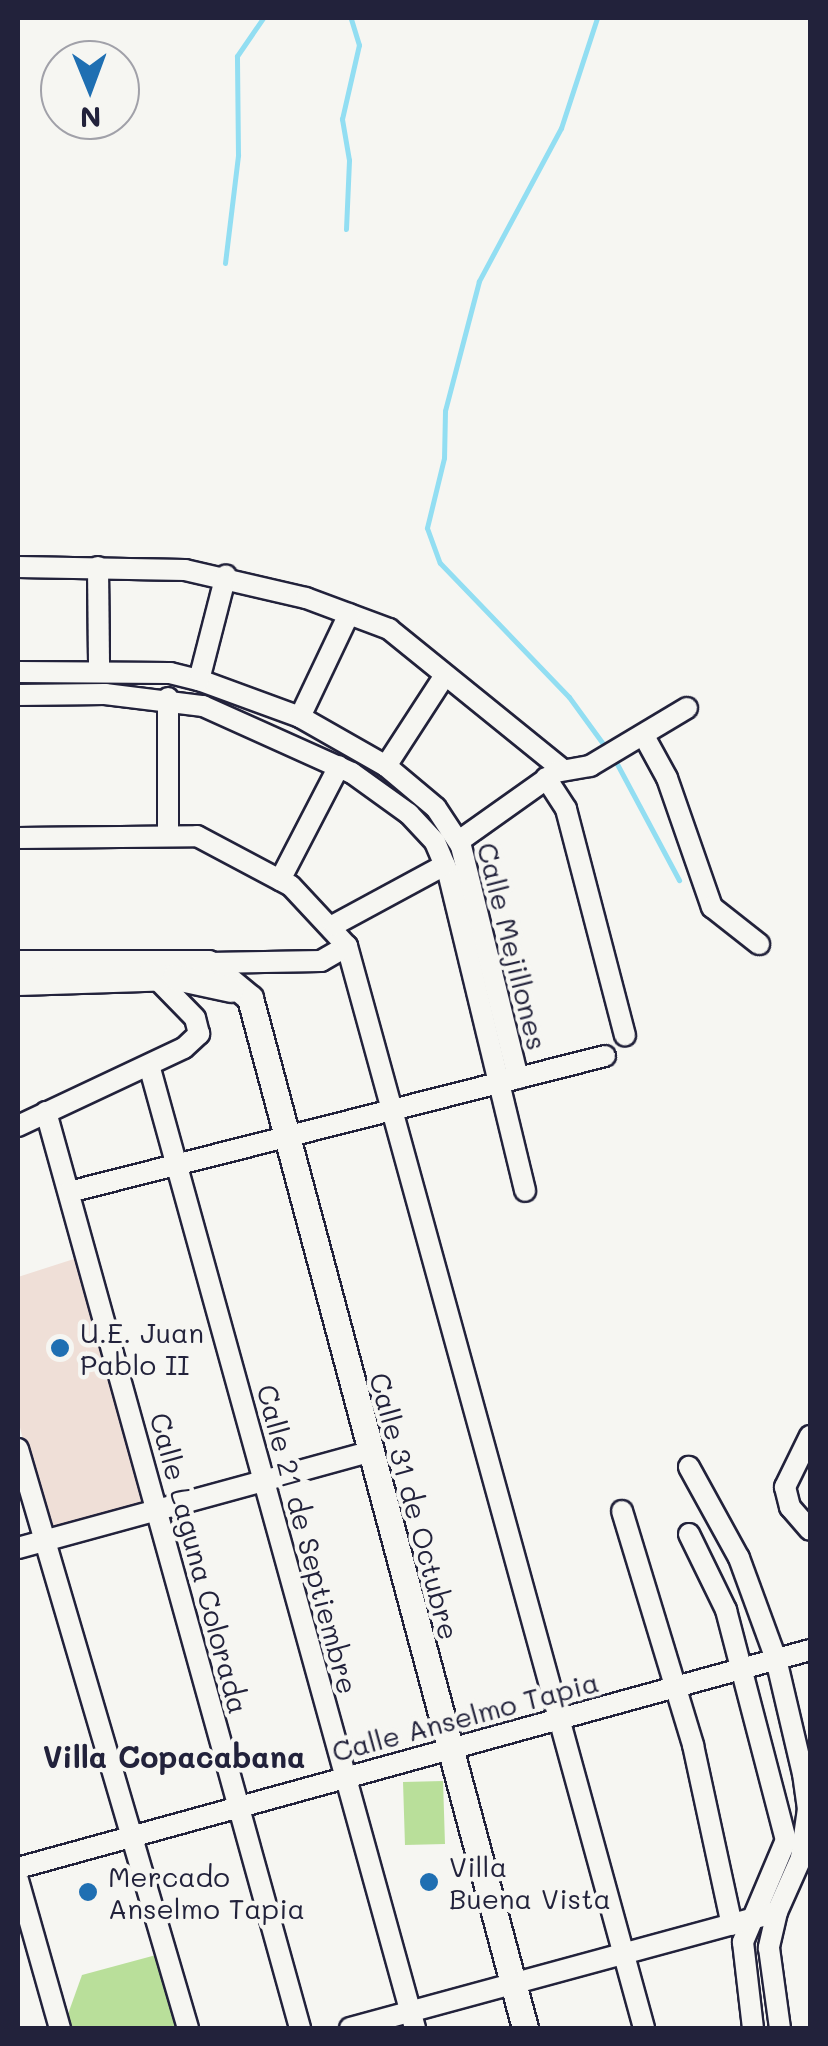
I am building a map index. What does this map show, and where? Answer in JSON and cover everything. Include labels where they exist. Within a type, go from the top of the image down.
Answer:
[{"type":"main road","points":[[18,963],[208,963],[250,998]]},
{"type":"main road","points":[[18,982],[204,980],[250,998]]},
{"type":"main road","name":"Calle 31 de Octubre","points":[[250,998],[525,2028]]},
{"type":"street","points":[[18,568],[226,575],[389,629],[555,774],[625,1036]]},
{"type":"street","points":[[98,568],[99,671]]},
{"type":"street","points":[[199,680],[226,575]]},
{"type":"street","points":[[300,718],[349,614]]},
{"type":"street","name":"Calle Mejillones","points":[[18,672],[99,671],[199,680],[300,718],[386,766],[436,808],[459,840],[509,1080]]},
{"type":"street","points":[[386,766],[445,675]]},
{"type":"street","name":"Calle Mejillones","points":[[18,695],[168,698],[236,718],[340,766],[409,814],[445,865],[509,1080]]},
{"type":"street","points":[[168,698],[168,832]]},
{"type":"street","points":[[459,840],[555,774],[590,766],[687,708]]},
{"type":"street","points":[[644,736],[667,778],[712,906],[759,944]]},
{"type":"street","points":[[280,880],[340,766]]},
{"type":"street","points":[[18,838],[168,832],[196,836],[280,880],[334,926],[347,946],[644,2028]]},
{"type":"street","points":[[334,926],[445,865]]},
{"type":"street","points":[[208,963],[321,960],[347,946]]},
{"type":"street","points":[[18,1126],[148,1065],[199,1034],[195,1018],[155,978]]},
{"type":"street","points":[[69,1192],[605,1056]]},
{"type":"street","name":"Calle 21 de Septiembre","points":[[148,1065],[412,2020]]},
{"type":"street","points":[[509,1080],[525,1191]]},
{"type":"street","name":"Calle Laguna Colorada","points":[[46,1112],[300,2028]]},
{"type":"street","points":[[810,1436],[785,1488],[790,1507],[810,1530]]},
{"type":"street","points":[[18,1448],[43,1542],[136,1836],[188,2028]]},
{"type":"street","points":[[18,1548],[370,1452]]},
{"type":"street","points":[[689,1467],[740,1558],[776,1659],[808,1808],[801,1858],[778,1912],[769,1948],[780,2028]]},
{"type":"street","points":[[622,1511],[742,1922],[753,2028]]},
{"type":"street","points":[[689,1534],[726,1610],[786,1840],[742,1922]]},
{"type":"street","name":"Calle Anselmo Tapia","points":[[18,1868],[810,1650]]},
{"type":"street","points":[[18,1880],[60,2028]]},
{"type":"street","points":[[350,2028],[412,2020],[513,1983],[778,1912]]},
{"type":"shaded area","name":"U.E. Juan Pablo II","points":[[77,1258],[148,1508],[46,1537],[18,1419],[18,1277]]},
{"type":"green space","name":"Villa Buena Vista","points":[[443,1781],[445,1844],[405,1845],[403,1782]]},
{"type":"green space","points":[[156,1955],[176,2028],[63,2028],[82,1975]]},
{"type":"waterway","points":[[225,263],[238,155],[237,56],[263,18]]},
{"type":"waterway","points":[[346,229],[349,160],[342,119],[359,45],[351,18]]},
{"type":"waterway","points":[[597,18],[561,128],[479,281],[445,411],[444,458],[427,528],[440,563],[569,697],[604,745]]},
{"type":"waterway","points":[[616,762],[679,880]]},
{"type":"place","name":"U.E. Juan Pablo II","points":[[60,1348]]},
{"type":"place","name":"Villa Buena Vista","points":[[429,1882]]},
{"type":"place","name":"Mercado Anselmo Tapia","points":[[88,1892]]},
{"type":"district","name":"Villa Copacabana","points":[[174,1756]]}]
